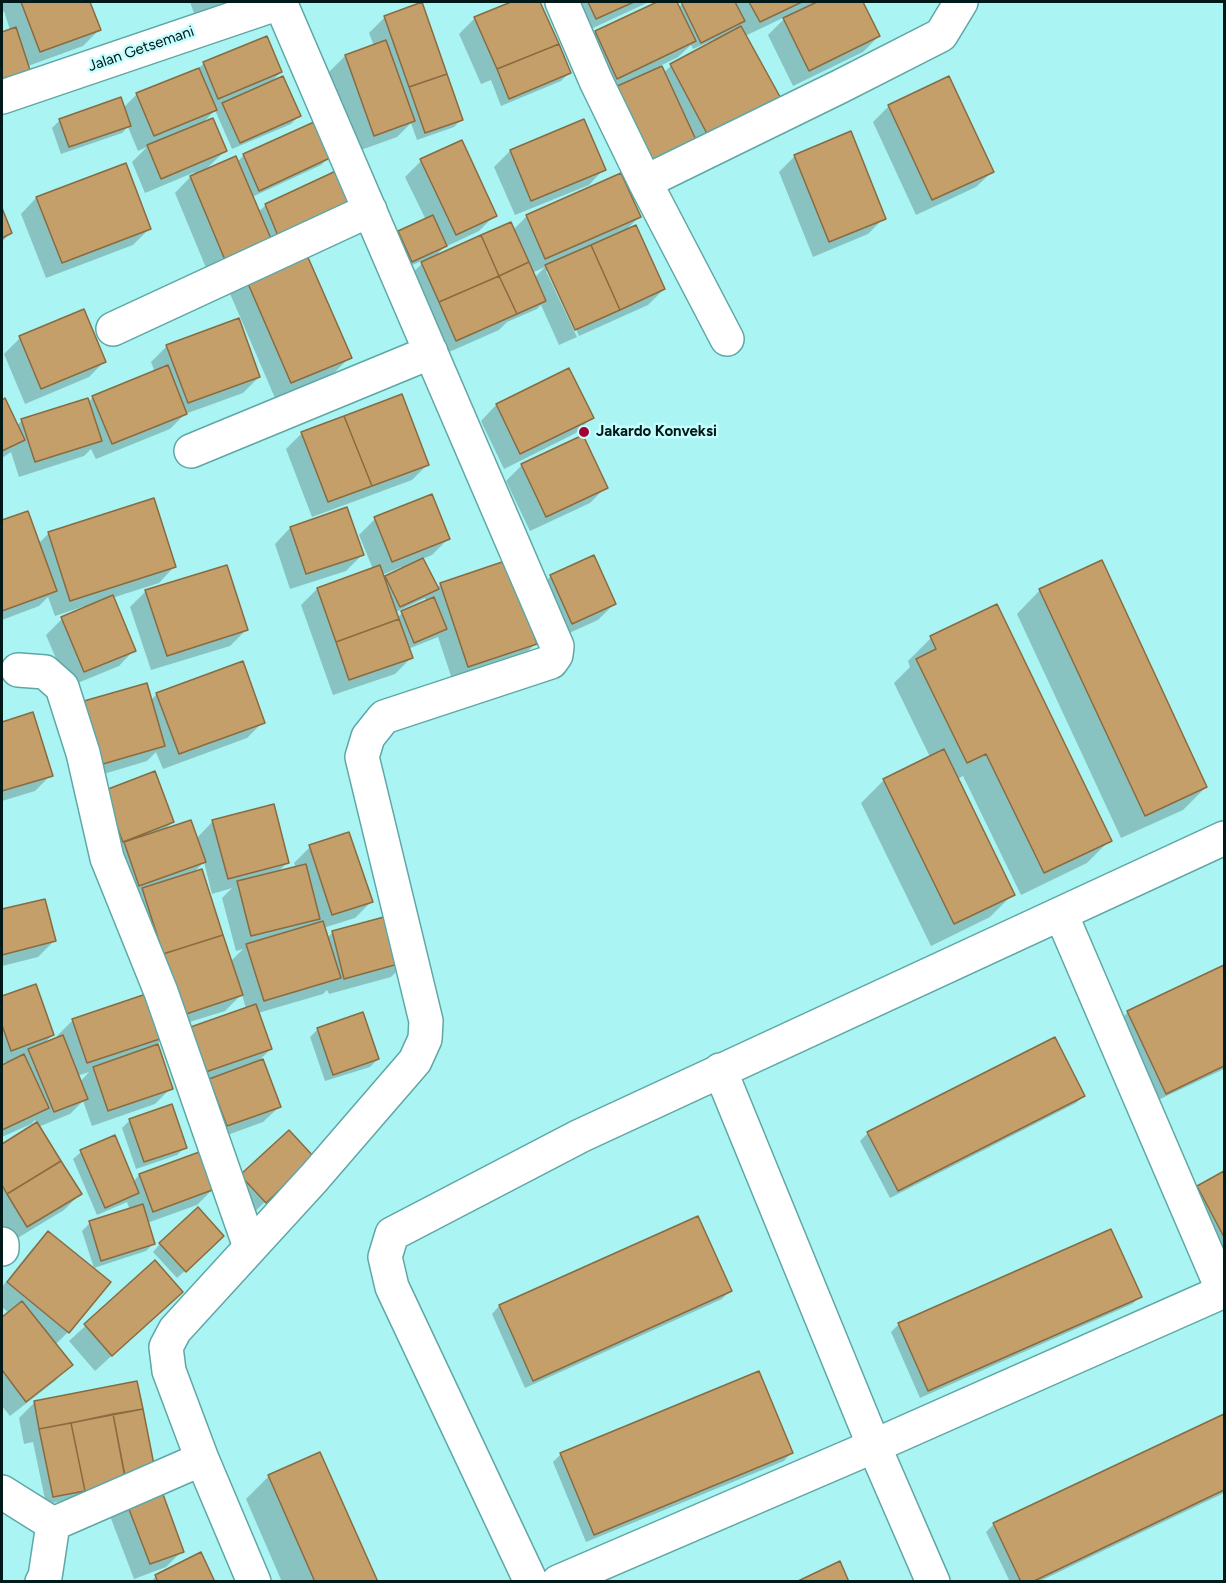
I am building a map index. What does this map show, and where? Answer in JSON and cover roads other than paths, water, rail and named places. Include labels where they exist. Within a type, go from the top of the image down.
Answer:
[{"type":"street","points":[[254,1581],[202,1459],[169,1371],[166,1347],[175,1330],[314,1178],[415,1061],[425,1039],[426,1021],[362,757],[368,736],[384,717],[551,662],[556,655],[557,646],[281,2]]},
{"type":"street","name":"Jalan Getsemani","points":[[2,97],[281,2]]},
{"type":"street","points":[[562,2],[596,81],[645,182],[727,339]]},
{"type":"street","points":[[645,182],[940,35],[962,2]]},
{"type":"street","points":[[113,329],[370,210]]},
{"type":"street","points":[[191,451],[431,352]]},
{"type":"street","points":[[18,670],[45,672],[62,687],[83,753],[107,858],[160,992],[250,1247]]},
{"type":"street","points":[[531,1581],[392,1287],[385,1257],[392,1234],[579,1136],[1224,838]]},
{"type":"street","points":[[558,1581],[874,1446],[1224,1291],[1061,914]]},
{"type":"street","points":[[720,1070],[874,1446],[933,1581]]},
{"type":"street","points":[[2,1244],[2,1249]]},
{"type":"street","points":[[53,1524],[202,1459]]},
{"type":"street","points":[[2,1492],[53,1524]]},
{"type":"street","points":[[42,1581],[45,1576],[53,1524]]},
{"type":"place","name":"Jakardo Konveksi","points":[[584,432]]}]
